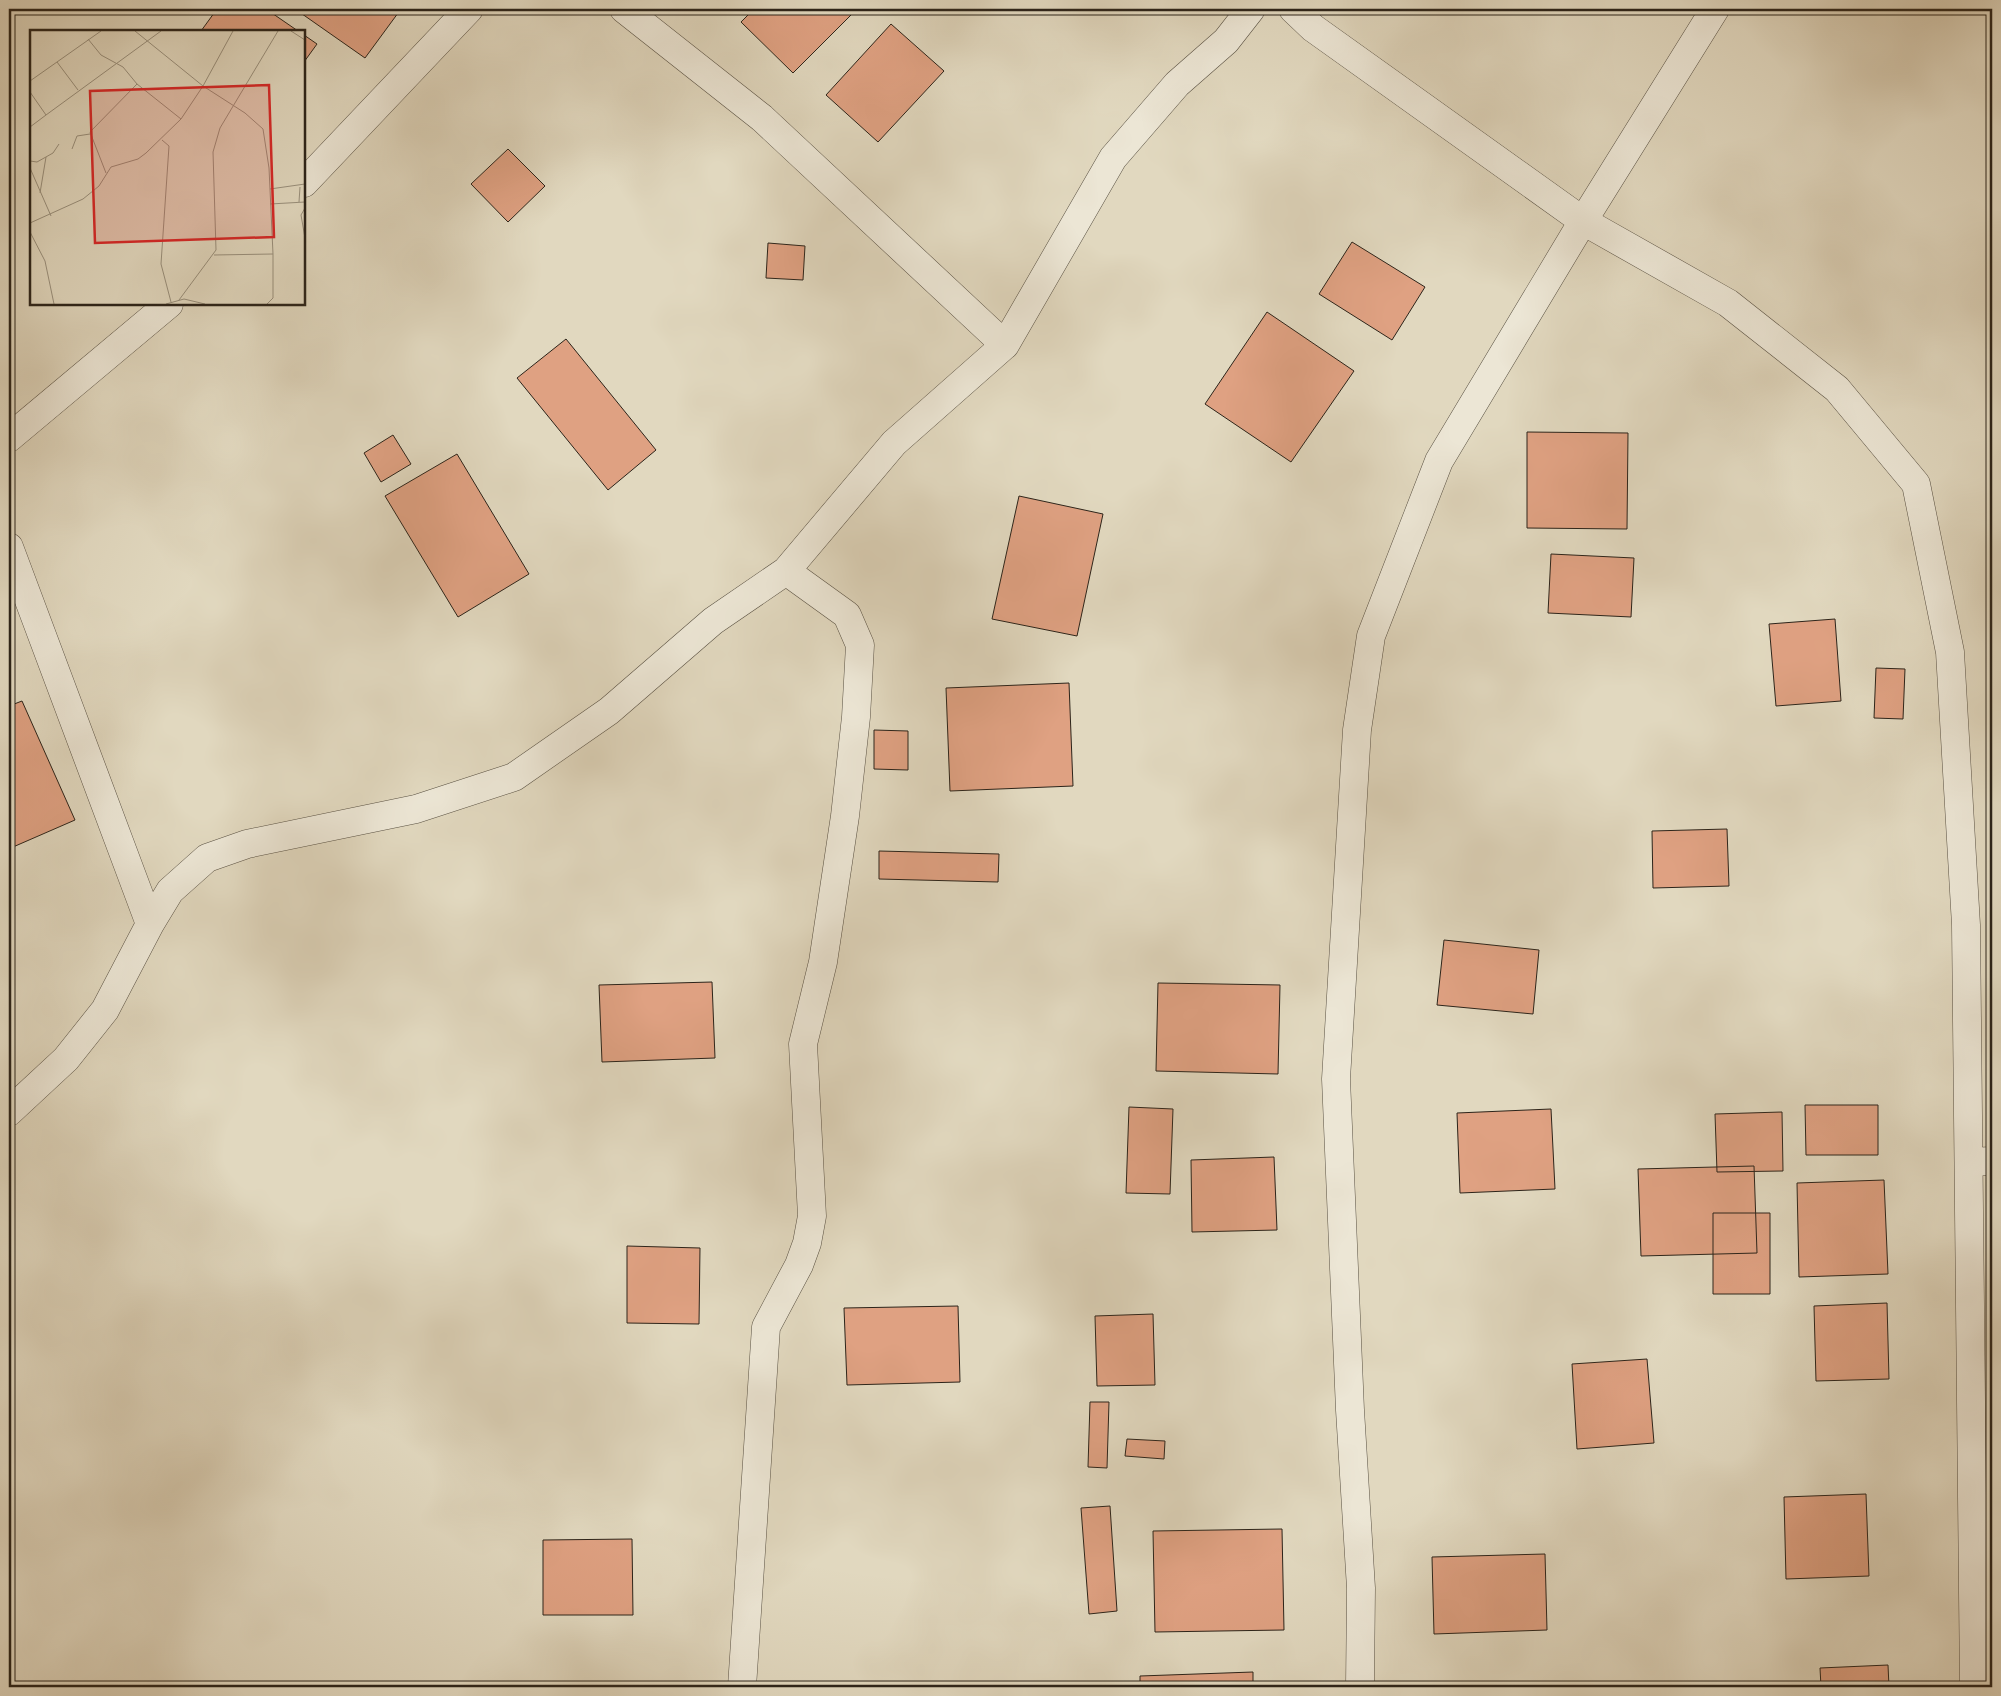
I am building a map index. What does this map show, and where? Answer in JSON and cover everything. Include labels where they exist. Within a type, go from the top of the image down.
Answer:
[{"type":"street","points":[[305,182],[469,9]]},
{"type":"street","points":[[624,9],[762,118],[1005,345]]},
{"type":"street","points":[[9,1112],[66,1059],[105,1010],[150,924],[170,891],[207,858],[247,844],[416,809],[514,777],[608,711],[713,622],[786,571],[894,443],[1005,345],[1113,158],[1177,84],[1226,41],[1251,9]]},
{"type":"street","points":[[1293,9],[1313,28],[1583,222],[1728,302],[1837,389],[1916,484],[1950,652],[1980,1161],[1981,1323],[1974,1687]]},
{"type":"street","points":[[1360,1687],[1361,1588],[1349,1400],[1336,1079],[1357,730],[1371,636],[1439,461],[1583,222],[1716,9]]},
{"type":"street","points":[[9,438],[167,305]]},
{"type":"street","points":[[9,547],[150,924]]},
{"type":"street","points":[[742,1687],[766,1327],[799,1265],[807,1243],[812,1216],[803,1044],[823,962],[845,816],[856,718],[860,645],[847,615],[786,571]]},
{"type":"building","points":[[217,9],[266,9],[297,30],[202,30]]},
{"type":"building","points":[[295,9],[401,9],[365,58]]},
{"type":"building","points":[[754,9],[857,9],[793,73],[741,22]]},
{"type":"building","points":[[891,24],[944,71],[878,142],[826,95]]},
{"type":"building","points":[[305,36],[317,44],[305,61]]},
{"type":"building","points":[[508,149],[545,186],[508,222],[471,184]]},
{"type":"building","points":[[1352,242],[1425,287],[1392,340],[1319,294]]},
{"type":"building","points":[[768,243],[805,246],[803,280],[766,278]]},
{"type":"building","points":[[1267,312],[1354,371],[1291,462],[1205,404]]},
{"type":"building","points":[[566,339],[656,450],[608,490],[517,378]]},
{"type":"building","points":[[1527,432],[1628,433],[1627,529],[1527,528]]},
{"type":"building","points":[[393,435],[411,464],[381,482],[364,453]]},
{"type":"building","points":[[457,454],[529,574],[458,617],[385,496]]},
{"type":"building","points":[[1019,496],[1103,514],[1077,636],[992,619]]},
{"type":"building","points":[[1551,554],[1634,558],[1631,617],[1548,613]]},
{"type":"building","points":[[1835,619],[1841,701],[1776,706],[1769,624]]},
{"type":"building","points":[[1876,668],[1905,669],[1903,719],[1874,718]]},
{"type":"building","points":[[1069,683],[1073,786],[950,791],[946,688]]},
{"type":"building","points":[[22,701],[75,820],[13,847],[9,837],[9,706]]},
{"type":"building","points":[[874,730],[908,731],[908,770],[874,769]]},
{"type":"building","points":[[1727,829],[1729,886],[1653,888],[1652,831]]},
{"type":"building","points":[[879,851],[999,854],[998,882],[879,879]]},
{"type":"building","points":[[1444,940],[1539,950],[1533,1014],[1437,1005]]},
{"type":"building","points":[[712,982],[715,1058],[602,1062],[599,985]]},
{"type":"building","points":[[1158,983],[1280,985],[1278,1074],[1156,1071]]},
{"type":"building","points":[[1805,1105],[1878,1105],[1878,1155],[1806,1155]]},
{"type":"building","points":[[1129,1107],[1173,1109],[1170,1194],[1126,1193]]},
{"type":"building","points":[[1551,1109],[1555,1189],[1460,1193],[1457,1113]]},
{"type":"building","points":[[1782,1112],[1783,1171],[1717,1172],[1715,1114]]},
{"type":"building","points":[[1274,1157],[1277,1230],[1192,1232],[1191,1160]]},
{"type":"building","points":[[1754,1166],[1757,1253],[1641,1256],[1638,1169]]},
{"type":"building","points":[[1884,1180],[1888,1274],[1799,1277],[1797,1183]]},
{"type":"building","points":[[1713,1213],[1770,1213],[1770,1294],[1713,1294]]},
{"type":"building","points":[[627,1246],[700,1248],[699,1324],[627,1323]]},
{"type":"building","points":[[1887,1303],[1889,1379],[1816,1381],[1814,1306]]},
{"type":"building","points":[[958,1306],[960,1382],[847,1385],[844,1308]]},
{"type":"building","points":[[1153,1314],[1155,1385],[1097,1386],[1095,1316]]},
{"type":"building","points":[[1647,1359],[1654,1443],[1577,1449],[1572,1364]]},
{"type":"building","points":[[1090,1402],[1109,1402],[1107,1468],[1088,1467]]},
{"type":"building","points":[[1127,1439],[1165,1441],[1164,1459],[1125,1456]]},
{"type":"building","points":[[1866,1494],[1869,1576],[1786,1579],[1784,1497]]},
{"type":"building","points":[[1110,1506],[1117,1611],[1089,1614],[1081,1508]]},
{"type":"building","points":[[1282,1529],[1284,1630],[1155,1632],[1153,1531]]},
{"type":"building","points":[[632,1539],[633,1615],[543,1615],[543,1540]]},
{"type":"building","points":[[1545,1554],[1547,1630],[1434,1634],[1432,1557]]},
{"type":"building","points":[[1888,1665],[1889,1687],[1821,1687],[1820,1668]]},
{"type":"building","points":[[1253,1672],[1253,1687],[1140,1687],[1140,1676]]},
{"type":"building","points":[[954,1682],[955,1687],[842,1687],[842,1685]]}]
